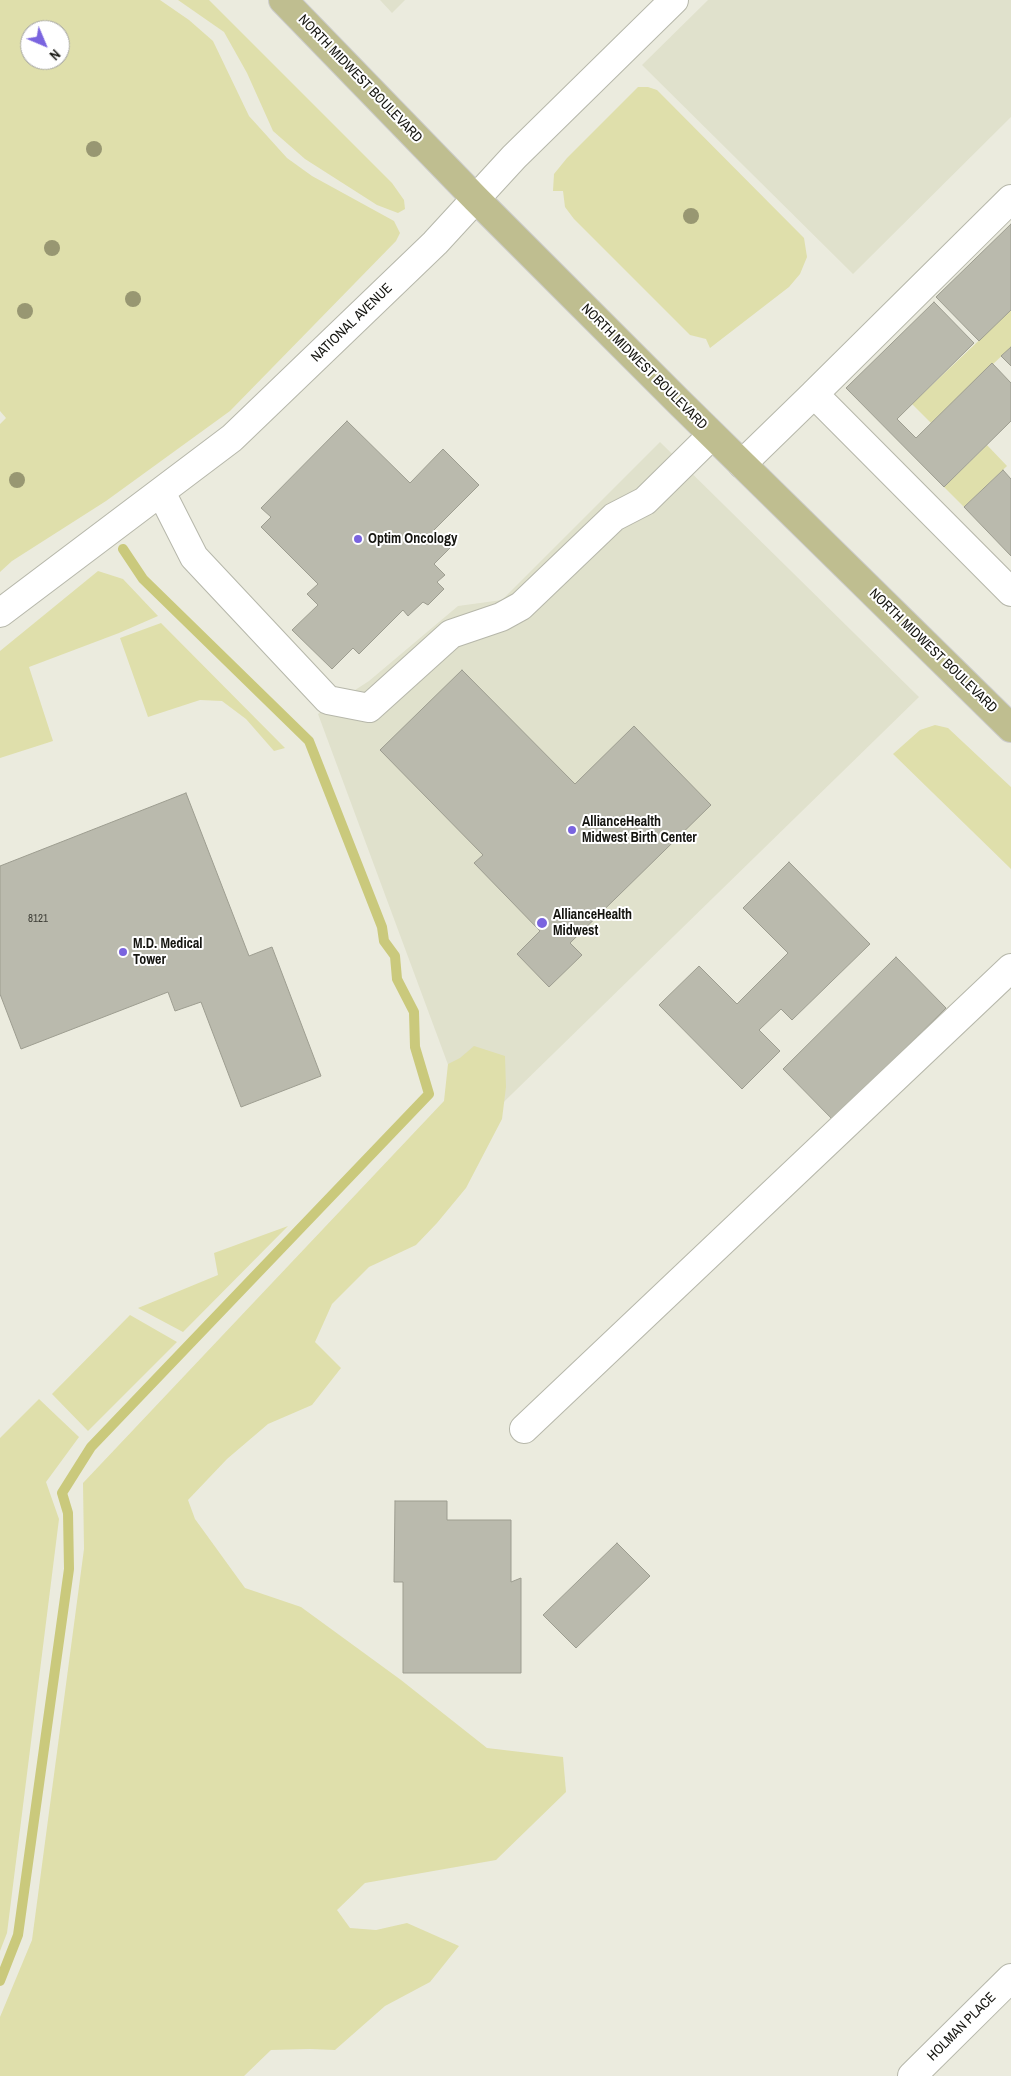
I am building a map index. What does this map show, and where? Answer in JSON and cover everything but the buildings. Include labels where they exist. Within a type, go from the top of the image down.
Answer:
[{"type":"main road","name":"NORTH MIDWEST BOULEVARD","points":[[283,0],[476,199],[712,435],[1011,728]]},
{"type":"street","name":"NATIONAL AVENUE","points":[[0,613],[232,438],[434,243],[514,157],[674,0]]},
{"type":"street","points":[[742,464],[1011,198]]},
{"type":"street","points":[[814,394],[1011,592]]},
{"type":"street","points":[[161,492],[194,557],[328,700],[369,708],[452,634],[501,617],[521,606],[614,517],[645,501],[712,435]]},
{"type":"street","points":[[524,1429],[1011,968]]},
{"type":"street","name":"HOLMAN PLACE","points":[[912,2076],[1011,1978]]},
{"type":"shaded area","points":[[380,0],[405,0],[392,13]]},
{"type":"shaded area","points":[[708,0],[1011,0],[1011,117],[853,274],[642,65]]},
{"type":"shaded area","name":"AllianceHealth Midwest","points":[[660,442],[919,697],[473,1132],[318,714],[369,681],[458,606],[502,600]]},
{"type":"green space","points":[[0,0],[160,0],[189,20],[213,41],[249,116],[287,158],[312,176],[394,221],[400,233],[396,241],[230,411],[106,501],[12,561],[0,572],[0,424],[6,418],[0,411]]},
{"type":"green space","points":[[178,0],[209,0],[392,183],[404,200],[405,209],[398,213],[377,205],[305,159],[273,131],[247,73],[224,32]]},
{"type":"green space","points":[[638,87],[648,87],[657,90],[804,238],[807,257],[800,274],[789,287],[710,348],[706,339],[690,335],[574,219],[565,207],[563,191],[553,191],[554,174],[567,158]]},
{"type":"green space","points":[[1011,310],[1011,347],[931,423],[912,404]]},
{"type":"green space","points":[[987,445],[1007,466],[964,507],[944,487]]},
{"type":"green space","points":[[98,571],[123,579],[158,616],[29,667],[53,741],[0,758],[0,651]]},
{"type":"green space","points":[[161,623],[285,748],[274,751],[246,719],[222,701],[200,700],[148,717],[120,638]]},
{"type":"green space","points":[[935,725],[948,728],[1011,787],[1011,869],[893,754],[920,730]]},
{"type":"green space","points":[[474,1046],[505,1056],[506,1087],[502,1119],[466,1188],[416,1245],[369,1267],[332,1304],[315,1342],[341,1368],[312,1405],[268,1424],[227,1459],[188,1500],[195,1519],[245,1588],[301,1607],[401,1680],[487,1748],[563,1757],[566,1792],[496,1860],[365,1883],[337,1910],[350,1928],[376,1930],[407,1923],[459,1946],[430,1982],[385,2006],[335,2050],[271,2050],[244,2076],[0,2076],[0,2017],[32,1940],[84,1549],[83,1483],[444,1101],[448,1064],[460,1058]]},
{"type":"green space","points":[[288,1226],[183,1332],[138,1308],[218,1275],[214,1253]]},
{"type":"green space","points":[[130,1315],[177,1342],[88,1431],[52,1394]]},
{"type":"green space","points":[[39,1399],[79,1437],[46,1482],[59,1519],[7,1933],[0,1951],[0,1438]]},
{"type":"waterway","points":[[0,1981],[18,1935],[69,1569],[68,1513],[62,1493],[91,1447],[429,1094],[415,1047],[414,1012],[397,979],[395,956],[384,941],[382,927],[309,741],[143,579],[123,549]]},
{"type":"place","name":"Optim Oncology","points":[[358,539]]},
{"type":"place","name":"AllianceHealth Midwest Birth Center","points":[[572,830]]},
{"type":"place","name":"AllianceHealth Midwest","points":[[542,923]]},
{"type":"place","name":"M.D. Medical Tower","points":[[123,952]]}]
